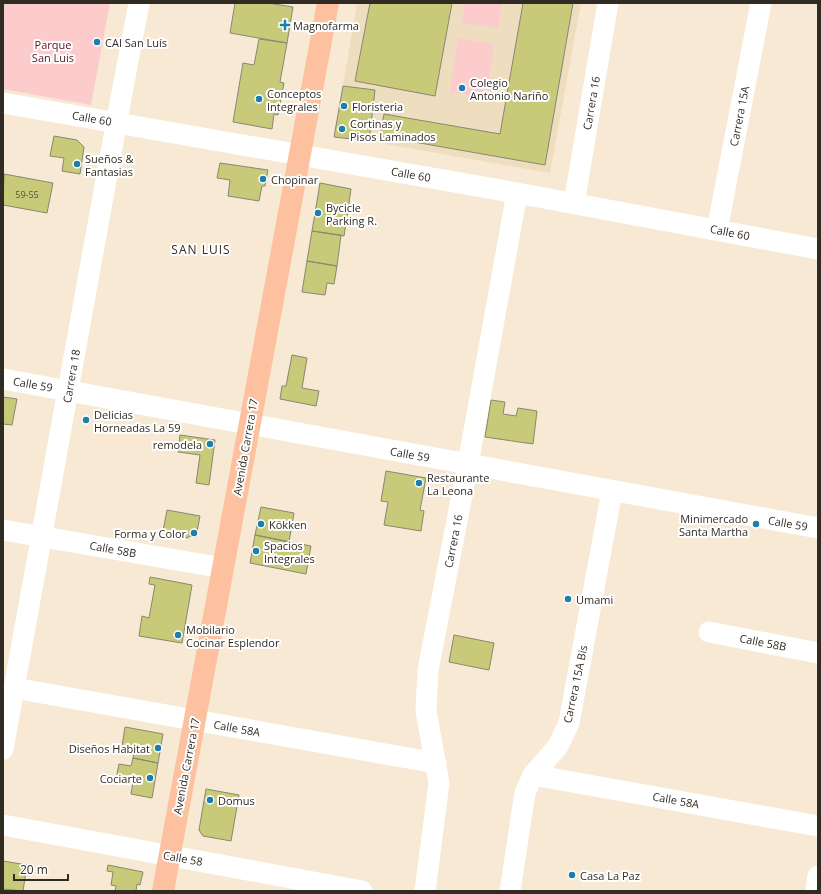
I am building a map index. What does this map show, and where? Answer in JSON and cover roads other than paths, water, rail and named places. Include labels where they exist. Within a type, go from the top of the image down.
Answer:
[{"type":"main road","name":"Avenida Carrera 17","points":[[163,891],[328,3]]},
{"type":"street","name":"Carrera 18","points":[[3,749],[139,3]]},
{"type":"street","name":"Carrera 16","points":[[574,203],[608,3]]},
{"type":"street","name":"Carrera 15A","points":[[717,230],[761,3]]},
{"type":"street","name":"Calle 60","points":[[3,103],[574,203],[818,249]]},
{"type":"street","name":"Carrera 16","points":[[425,891],[439,783],[426,711],[428,670],[468,464],[517,193]]},
{"type":"street","name":"Calle 59","points":[[3,379],[818,528]]},
{"type":"street","name":"Carrera 15A Bis","points":[[510,891],[525,793],[533,775],[558,746],[569,723],[612,491]]},
{"type":"street","name":"Calle 58B","points":[[3,530],[223,568]]},
{"type":"street","name":"Calle 58B","points":[[709,632],[818,653]]},
{"type":"street","name":"Calle 58A","points":[[14,688],[436,763]]},
{"type":"street","name":"Calle 58A","points":[[533,775],[818,826]]},
{"type":"street","name":"Calle 58","points":[[3,825],[170,856],[321,887],[362,891]]},
{"type":"street","points":[[816,891],[818,876]]},
{"type":"place","name":"Magnofarma","points":[[285,25]]},
{"type":"place","name":"CAI San Luís","points":[[97,42]]},
{"type":"place","name":"Colegio Antonio Nariño","points":[[462,88]]},
{"type":"place","name":"Conceptos Integrales","points":[[259,99]]},
{"type":"place","name":"Floristeria","points":[[344,106]]},
{"type":"place","name":"Cortinas y Pisos Laminados","points":[[342,129]]},
{"type":"place","name":"Sueños & Fantasias","points":[[77,164]]},
{"type":"place","name":"Chopinar","points":[[263,179]]},
{"type":"place","name":"Bycicle Parking R.","points":[[318,213]]},
{"type":"place","name":"Delicias Horneadas La 59","points":[[86,420]]},
{"type":"place","name":"remodela","points":[[210,444]]},
{"type":"place","name":"Restaurante La Leona","points":[[419,483]]},
{"type":"place","name":"Kōkken","points":[[261,524]]},
{"type":"place","name":"Minimercado Santa Martha","points":[[756,524]]},
{"type":"place","name":"Forma y Color","points":[[194,533]]},
{"type":"place","name":"Spacios Integrales","points":[[256,551]]},
{"type":"place","name":"Umami","points":[[568,599]]},
{"type":"place","name":"Mobilario Cocinar Esplendor","points":[[178,635]]},
{"type":"place","name":"Diseños Habitat","points":[[158,748]]},
{"type":"place","name":"Cociarte","points":[[150,778]]},
{"type":"place","name":"Domus","points":[[210,800]]},
{"type":"place","name":"Casa La Paz","points":[[572,875]]},
{"type":"district","name":"SAN LUIS","points":[[201,249]]},
{"type":"park label","name":"Parque San Luis","points":[[53,50]]}]
